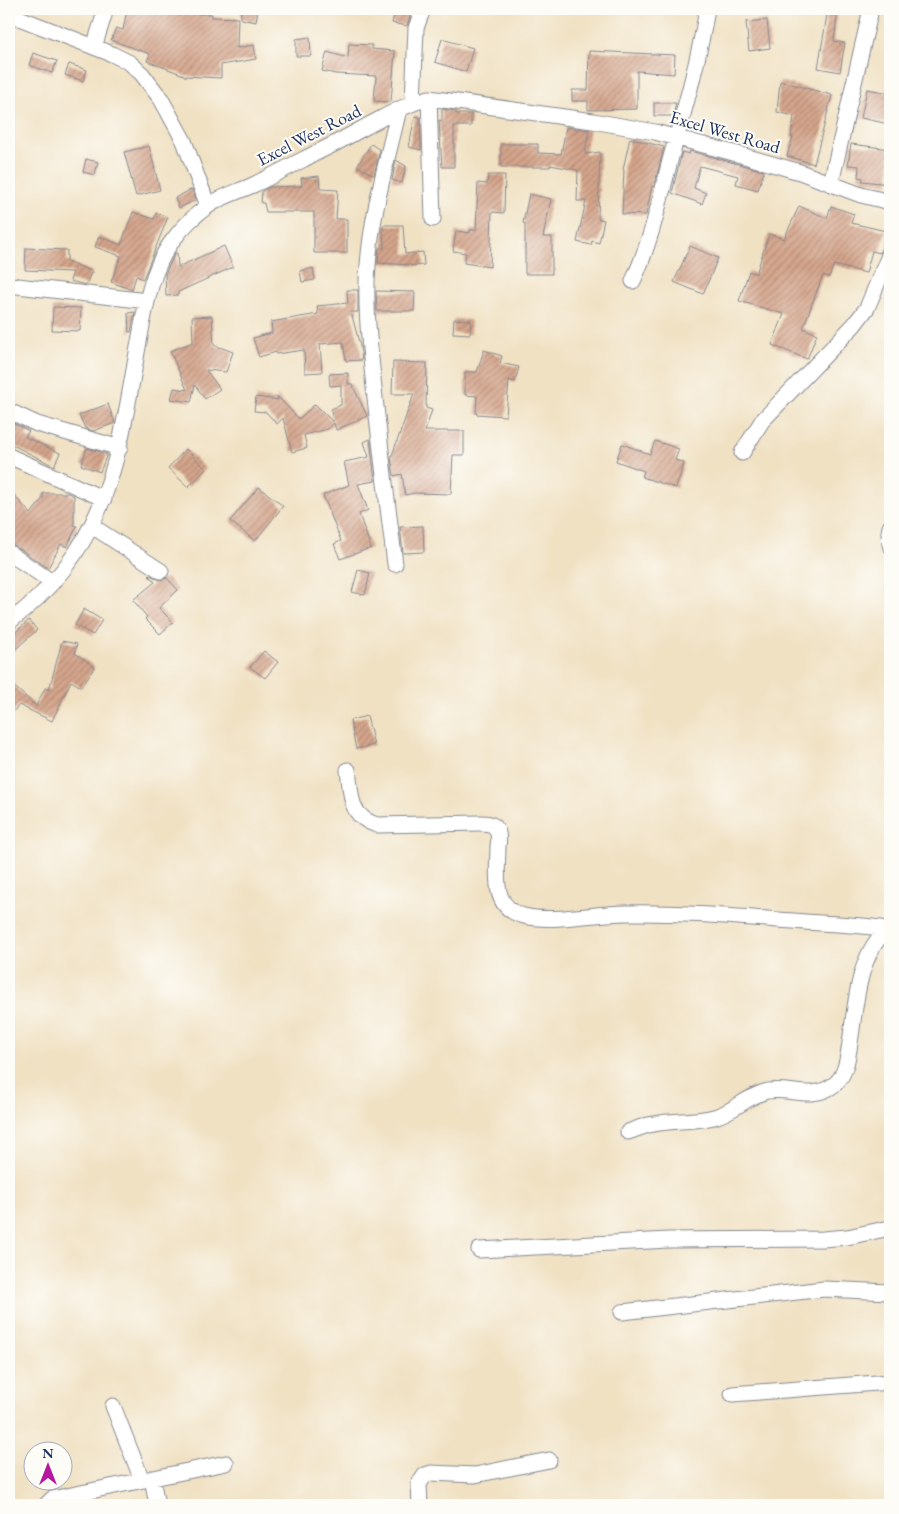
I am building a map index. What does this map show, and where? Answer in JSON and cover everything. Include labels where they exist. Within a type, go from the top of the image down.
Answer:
[{"type":"street","points":[[94,47],[106,9]]},
{"type":"street","points":[[413,102],[416,28],[423,9]]},
{"type":"street","points":[[633,281],[645,254],[677,137],[695,68],[707,9]]},
{"type":"street","points":[[832,183],[871,9]]},
{"type":"street","points":[[18,14],[130,63],[142,74],[161,99],[184,141],[208,206]]},
{"type":"street","points":[[429,98],[432,219]]},
{"type":"street","name":"Excel West Road","points":[[9,622],[30,606],[78,550],[92,526],[104,499],[120,448],[147,301],[163,256],[174,239],[208,206],[332,145],[413,102],[429,98],[593,121],[677,137],[832,183],[861,195],[890,202]]},
{"type":"street","points":[[395,564],[380,445],[368,325],[367,285],[372,220],[399,109]]},
{"type":"street","points":[[742,453],[762,421],[867,308],[890,253]]},
{"type":"street","points":[[9,284],[147,301]]},
{"type":"street","points":[[9,411],[37,424],[120,448]]},
{"type":"street","points":[[9,456],[104,499]]},
{"type":"street","points":[[92,526],[161,571]]},
{"type":"street","points":[[890,527],[890,545]]},
{"type":"street","points":[[9,553],[52,582]]},
{"type":"street","points":[[348,770],[352,800],[356,813],[366,821],[377,825],[481,823],[495,827],[499,838],[498,887],[500,896],[506,908],[523,916],[547,918],[627,913],[685,914],[889,928]]},
{"type":"street","points":[[628,1132],[653,1124],[714,1117],[761,1093],[772,1090],[810,1093],[834,1085],[842,1076],[848,1056],[866,962],[875,943],[889,928]]},
{"type":"street","points":[[479,1250],[669,1240],[823,1239],[847,1237],[890,1228]]},
{"type":"street","points":[[622,1312],[824,1289],[890,1292]]},
{"type":"street","points":[[732,1394],[890,1382]]},
{"type":"street","points":[[113,1406],[157,1505]]},
{"type":"street","points":[[420,1505],[419,1484],[425,1475],[431,1473],[475,1475],[548,1460]]},
{"type":"street","points":[[46,1505],[52,1499],[226,1463]]},
{"type":"building","points":[[127,9],[178,9],[178,13],[212,14],[212,17],[238,18],[237,48],[254,45],[256,59],[221,65],[221,78],[184,76],[147,61],[150,54],[111,40],[116,28],[123,30]]},
{"type":"building","points":[[241,9],[258,9],[256,22],[241,19]]},
{"type":"building","points":[[828,9],[838,9],[834,41],[845,43],[840,72],[818,68]]},
{"type":"building","points":[[395,11],[411,13],[407,26],[392,23]]},
{"type":"building","points":[[767,20],[770,48],[749,51],[746,22]]},
{"type":"building","points":[[310,37],[311,56],[296,56],[296,39]]},
{"type":"building","points":[[442,39],[473,48],[466,72],[435,62]]},
{"type":"building","points":[[349,44],[372,45],[372,49],[395,51],[391,102],[374,101],[376,76],[336,74],[322,71],[327,52],[348,58]]},
{"type":"building","points":[[589,51],[675,55],[674,74],[637,71],[637,109],[588,110],[588,101],[572,101],[572,90],[588,90]]},
{"type":"building","points":[[33,53],[57,61],[52,73],[29,65]]},
{"type":"building","points":[[69,64],[87,70],[83,81],[65,75]]},
{"type":"building","points":[[780,81],[832,95],[814,164],[787,156],[793,137],[791,137],[794,116],[777,112]]},
{"type":"building","points":[[867,89],[890,93],[889,124],[861,118]]},
{"type":"building","points":[[654,103],[676,103],[673,116],[654,116]]},
{"type":"building","points":[[442,109],[456,111],[456,114],[471,114],[471,126],[454,126],[454,167],[442,167],[439,120],[442,121]]},
{"type":"building","points":[[415,116],[420,117],[421,150],[409,147]]},
{"type":"building","points":[[566,127],[589,130],[585,154],[600,152],[598,219],[604,220],[599,243],[592,241],[591,245],[577,242],[586,201],[577,201],[578,170],[550,165],[550,167],[501,167],[501,144],[538,144],[538,153],[561,154]]},
{"type":"building","points":[[630,138],[664,147],[654,187],[652,186],[646,215],[622,214],[623,169]]},
{"type":"building","points":[[371,144],[380,150],[374,175],[357,166]]},
{"type":"building","points":[[851,144],[890,149],[889,184],[862,181],[863,178],[858,177],[859,166],[848,165]]},
{"type":"building","points":[[149,146],[160,190],[136,196],[124,152]]},
{"type":"building","points":[[690,151],[764,171],[758,190],[736,184],[738,176],[700,166],[694,188],[706,193],[702,204],[672,193],[682,152],[689,154]]},
{"type":"building","points":[[86,159],[98,162],[95,175],[83,172]]},
{"type":"building","points":[[396,160],[406,166],[402,183],[392,180]]},
{"type":"building","points":[[488,175],[505,175],[504,213],[492,212],[490,267],[464,263],[466,253],[453,251],[456,231],[470,233],[470,230],[476,230],[478,183],[487,184]]},
{"type":"building","points":[[319,176],[320,189],[338,190],[336,219],[347,219],[347,253],[314,253],[314,212],[266,212],[264,203],[261,203],[262,191],[270,187],[302,186],[301,178]]},
{"type":"building","points":[[192,189],[196,200],[179,208],[175,198]]},
{"type":"building","points":[[529,194],[551,199],[543,237],[552,237],[552,274],[525,274],[525,224],[523,223]]},
{"type":"building","points":[[799,206],[827,218],[831,206],[854,214],[851,223],[886,231],[880,253],[872,251],[866,273],[834,265],[829,277],[823,275],[803,328],[817,334],[807,359],[772,345],[784,314],[739,301],[749,271],[756,274],[769,234],[784,239]]},
{"type":"building","points":[[133,212],[154,219],[156,213],[168,217],[143,279],[136,276],[132,290],[111,282],[121,256],[95,247],[99,236],[121,245]]},
{"type":"building","points":[[383,225],[403,225],[405,254],[423,252],[424,265],[411,266],[378,263],[379,248],[384,248]]},
{"type":"building","points":[[224,246],[233,267],[178,292],[178,295],[166,296],[165,274],[175,253],[177,253],[178,267]]},
{"type":"building","points":[[690,246],[718,258],[703,294],[674,282]]},
{"type":"building","points":[[26,248],[67,250],[67,261],[93,273],[91,273],[86,285],[70,281],[73,272],[25,270]]},
{"type":"building","points":[[313,268],[315,280],[302,282],[300,271]]},
{"type":"building","points":[[347,290],[358,290],[358,312],[351,312],[362,360],[346,361],[343,342],[320,344],[322,372],[305,373],[304,350],[276,354],[276,352],[259,357],[253,338],[272,333],[271,322],[318,314],[317,306],[348,303]]},
{"type":"building","points":[[376,291],[415,292],[414,311],[377,311]]},
{"type":"building","points":[[53,307],[81,308],[80,331],[52,330]]},
{"type":"building","points":[[135,312],[131,332],[129,332],[128,313]]},
{"type":"building","points":[[212,316],[214,345],[233,352],[226,372],[206,370],[220,389],[205,399],[195,385],[191,402],[171,399],[174,388],[187,390],[170,351],[193,342],[192,317]]},
{"type":"building","points":[[454,319],[471,320],[470,334],[453,333]]},
{"type":"building","points":[[484,350],[502,356],[500,363],[519,367],[515,382],[509,380],[506,416],[476,414],[477,396],[465,395],[465,372],[477,372]]},
{"type":"building","points":[[393,362],[427,363],[426,408],[432,410],[425,431],[464,431],[464,455],[453,455],[451,494],[415,493],[405,495],[402,474],[394,476],[391,458],[414,394],[392,394]]},
{"type":"building","points":[[348,373],[348,384],[352,384],[367,416],[336,430],[334,423],[328,429],[304,435],[307,448],[292,452],[283,418],[277,424],[266,412],[254,411],[256,397],[278,400],[277,396],[299,419],[315,404],[333,422],[331,409],[341,405],[341,385],[330,386],[329,374]]},
{"type":"building","points":[[108,404],[115,423],[93,431],[85,428],[79,415]]},
{"type":"building","points":[[9,421],[29,431],[25,437],[60,453],[54,466],[9,443]]},
{"type":"building","points":[[370,439],[375,481],[358,484],[368,510],[359,514],[371,548],[340,559],[334,544],[341,541],[323,495],[349,485],[344,462],[369,457],[364,442]]},
{"type":"building","points":[[655,441],[679,449],[675,460],[684,463],[676,488],[642,477],[644,471],[616,461],[622,444],[650,454]]},
{"type":"building","points":[[87,448],[107,454],[100,472],[81,465]]},
{"type":"building","points":[[186,449],[206,469],[188,487],[168,468]]},
{"type":"building","points":[[259,487],[283,506],[255,541],[230,521]]},
{"type":"building","points":[[9,490],[31,514],[43,498],[43,493],[68,493],[74,496],[74,525],[77,526],[67,547],[61,544],[48,568],[14,545],[9,544]]},
{"type":"building","points":[[423,526],[424,552],[403,553],[400,527]]},
{"type":"building","points":[[358,570],[370,573],[365,595],[352,592]]},
{"type":"building","points":[[150,575],[160,580],[167,578],[178,590],[159,608],[173,622],[160,634],[145,619],[147,617],[133,600],[155,582]]},
{"type":"building","points":[[84,609],[102,620],[93,635],[75,625]]},
{"type":"building","points":[[29,620],[37,630],[9,655],[9,638]]},
{"type":"building","points":[[62,641],[77,644],[75,653],[95,667],[81,687],[71,681],[52,721],[19,705],[9,716],[9,682],[36,706],[45,688],[49,690]]},
{"type":"building","points":[[264,651],[278,662],[265,678],[250,667]]},
{"type":"building","points":[[367,716],[374,745],[356,749],[350,720]]}]
